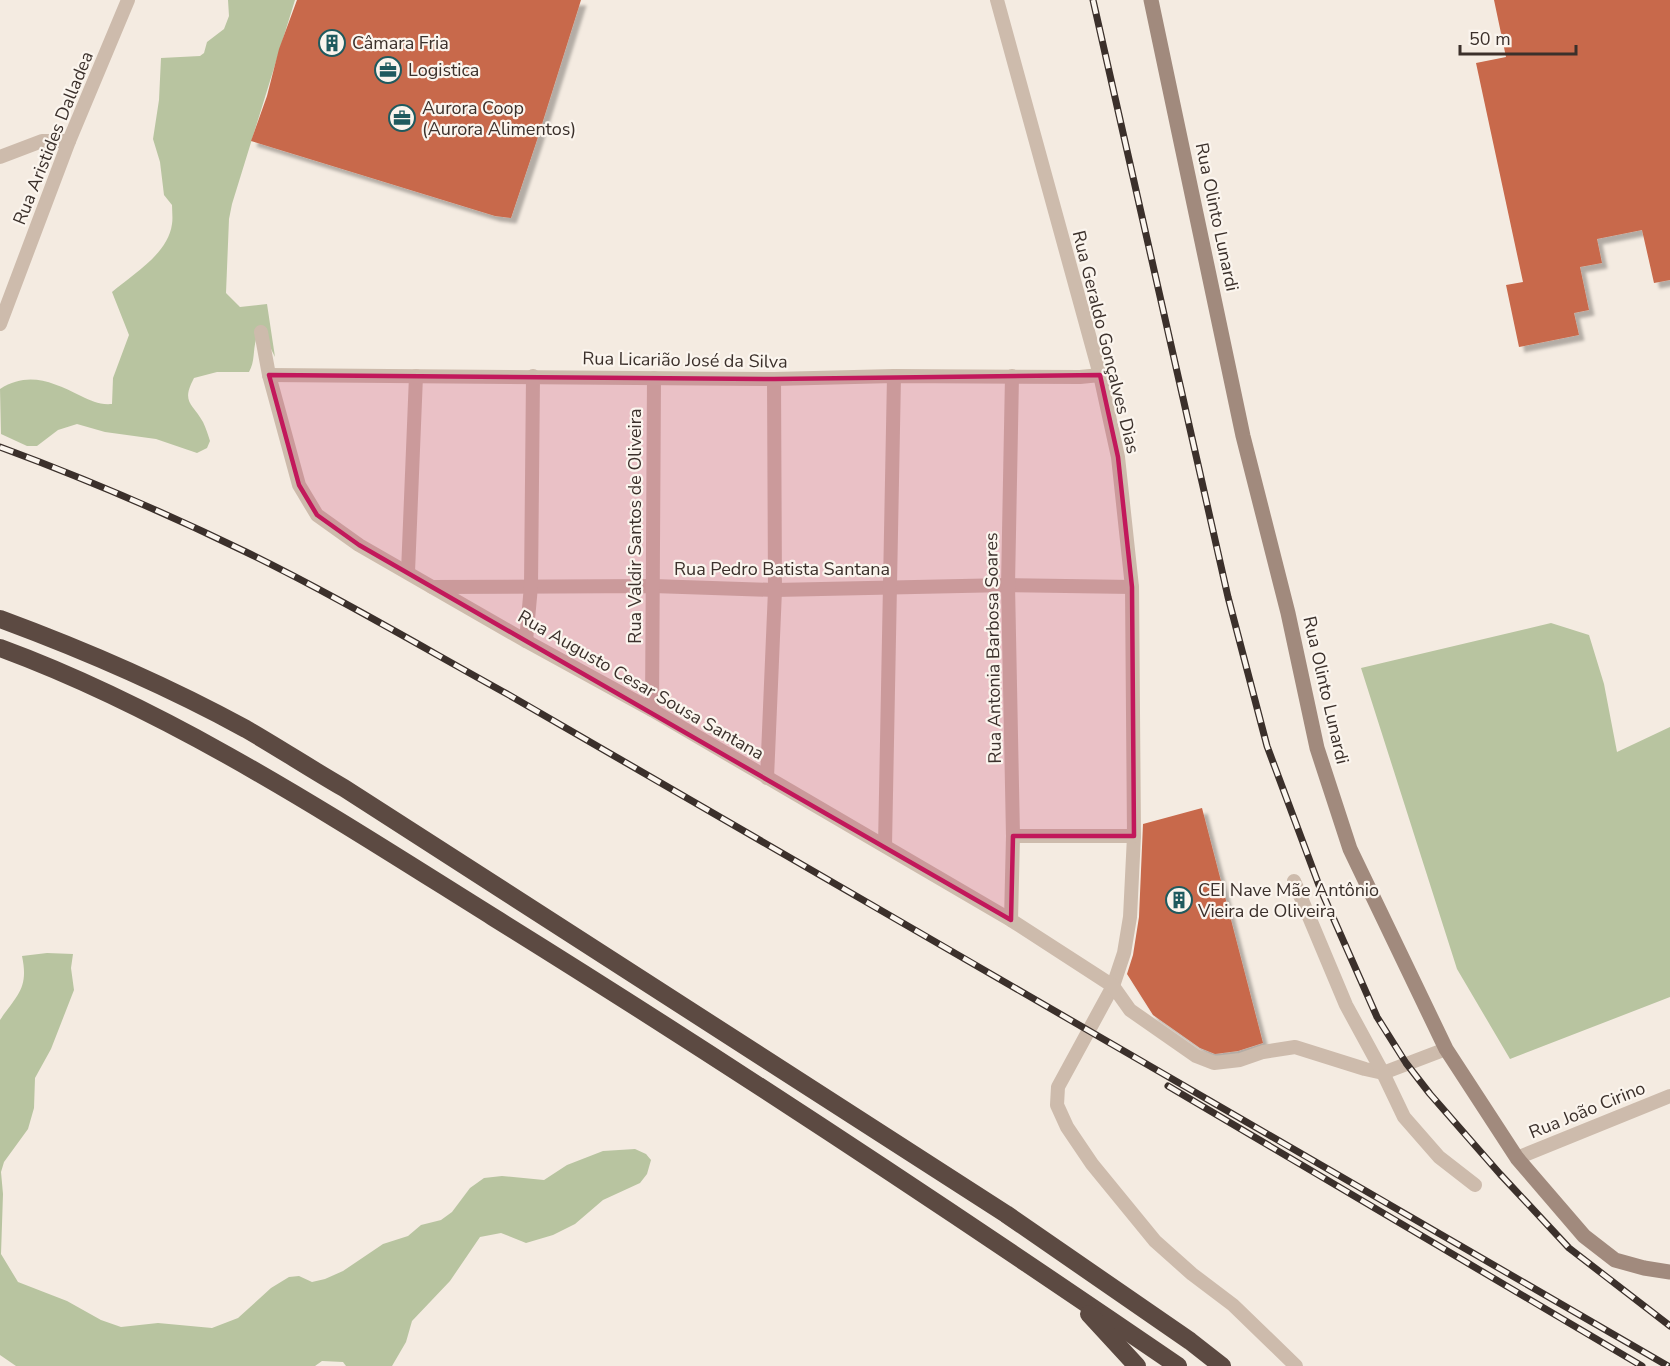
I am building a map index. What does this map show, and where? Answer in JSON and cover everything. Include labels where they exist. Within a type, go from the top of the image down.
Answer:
[{"type":"highway","points":[[0,619],[107,662],[178,694],[246,730],[344,788],[1006,1214],[1190,1341],[1222,1366]]},
{"type":"highway","points":[[0,648],[94,686],[165,722],[322,810],[661,1021],[1060,1285],[1178,1366]]},
{"type":"highway","points":[[1060,1285],[1137,1366]]},
{"type":"street","name":"Rua Aristides Dalladea","points":[[0,324],[69,141],[128,0]]},
{"type":"street","name":"Rua Geraldo Gonçalves Dias","points":[[997,0],[1100,375],[1118,457],[1132,587],[1134,836],[1130,917],[1124,953],[1113,986],[1058,1087],[1058,1105],[1067,1127],[1092,1164],[1155,1241],[1192,1274],[1233,1305],[1296,1366]]},
{"type":"street","name":"Rua Olinto Lunardi","points":[[1151,0],[1244,436],[1288,613],[1317,748],[1350,849],[1446,1049],[1517,1158],[1584,1236],[1615,1260],[1670,1272]]},
{"type":"street","points":[[0,157],[42,141],[69,141]]},
{"type":"street","name":"Rua Augusto Cesar Sousa Santana","points":[[261,332],[269,375],[299,485],[317,515],[359,545],[526,642],[652,710],[1011,920],[1113,986]]},
{"type":"street","name":"Rua Licarião José da Silva","points":[[269,375],[774,379],[894,376],[1059,378],[1100,375]]},
{"type":"street","points":[[408,572],[416,376]]},
{"type":"street","points":[[526,642],[531,586],[533,376]]},
{"type":"street","points":[[885,846],[894,376]]},
{"type":"street","name":"Rua Antonia Barbosa Soares","points":[[1011,920],[1013,836],[1008,585],[1012,376]]},
{"type":"street","name":"Rua Valdir Santos de Oliveira","points":[[652,710],[654,378]]},
{"type":"street","points":[[767,778],[775,590],[774,379]]},
{"type":"street","name":"Rua Pedro Batista Santana","points":[[432,587],[653,586],[775,590],[1008,585],[1132,587]]},
{"type":"street","points":[[1013,836],[1134,836]]},
{"type":"street","points":[[1294,881],[1316,939],[1346,1005],[1404,1117],[1439,1156],[1475,1185]]},
{"type":"street","points":[[1113,986],[1130,1010],[1196,1056],[1214,1063],[1240,1060],[1263,1052],[1295,1047],[1383,1073],[1446,1049]]},
{"type":"street","name":"Rua João Cirino","points":[[1517,1158],[1670,1096]]},
{"type":"highlighted area","points":[[269,375],[774,379],[1100,375],[1118,457],[1132,587],[1134,836],[1013,836],[1011,920],[359,545],[317,515],[299,485]]},
{"type":"green space","points":[[228,0],[295,0],[229,219],[226,293],[240,307],[267,304],[275,357],[265,337],[258,334],[253,363],[249,372],[217,372],[194,378],[188,398],[203,422],[210,441],[207,448],[197,453],[156,439],[105,432],[77,424],[58,430],[37,446],[27,446],[1,434],[0,389],[21,381],[40,380],[96,402],[112,404],[113,378],[129,335],[112,292],[157,254],[169,235],[172,224],[172,205],[164,195],[160,162],[153,139],[159,100],[161,58],[200,56],[204,53],[207,42],[224,29],[229,16]]},
{"type":"green space","points":[[1551,623],[1589,635],[1604,684],[1617,752],[1670,727],[1670,997],[1510,1059],[1457,969],[1361,668]]},
{"type":"green space","points":[[47,953],[73,954],[71,968],[74,990],[51,1049],[35,1078],[34,1108],[28,1129],[4,1162],[1,1172],[3,1194],[1,1254],[18,1282],[67,1301],[101,1320],[121,1327],[158,1323],[212,1328],[238,1318],[271,1288],[289,1277],[299,1276],[312,1282],[325,1279],[343,1271],[383,1244],[408,1236],[421,1225],[441,1220],[452,1212],[470,1188],[484,1178],[502,1176],[544,1180],[567,1165],[603,1151],[635,1149],[646,1154],[651,1160],[647,1174],[640,1183],[603,1200],[575,1224],[553,1235],[526,1243],[501,1233],[480,1237],[450,1281],[412,1321],[406,1342],[392,1366],[346,1366],[343,1362],[322,1361],[315,1366],[16,1366],[0,1355],[0,1020],[23,984],[22,956]]},
{"type":"building","name":"Aurora Coop (Aurora Alimentos)","points":[[297,0],[581,0],[511,218],[495,216],[251,141],[267,96],[279,49]]},
{"type":"building","points":[[1494,0],[1670,0],[1670,280],[1654,283],[1642,230],[1597,239],[1602,263],[1580,267],[1589,310],[1574,313],[1579,335],[1519,347],[1506,285],[1523,282],[1476,63],[1506,57]]},
{"type":"building","name":"CEI Nave Mãe Antônio Vieira de Oliveira","points":[[1202,808],[1263,1043],[1238,1051],[1215,1054],[1200,1048],[1153,1015],[1127,974],[1133,955],[1139,917],[1143,824]]},
{"type":"railway","points":[[1093,0],[1228,597],[1267,746],[1320,888],[1377,1017],[1406,1063],[1430,1094],[1569,1248],[1670,1326]]},
{"type":"railway","points":[[0,447],[186,524],[346,604],[509,695],[1668,1366]]},
{"type":"railway","points":[[1168,1086],[1642,1366]]},
{"type":"place","name":"Câmara Fria","points":[[332,43]]},
{"type":"place","name":"Logistica","points":[[388,70]]},
{"type":"place","name":"Aurora Coop (Aurora Alimentos)","points":[[402,118]]},
{"type":"place","name":"CEI Nave Mãe Antônio Vieira de Oliveira","points":[[1179,900]]}]
